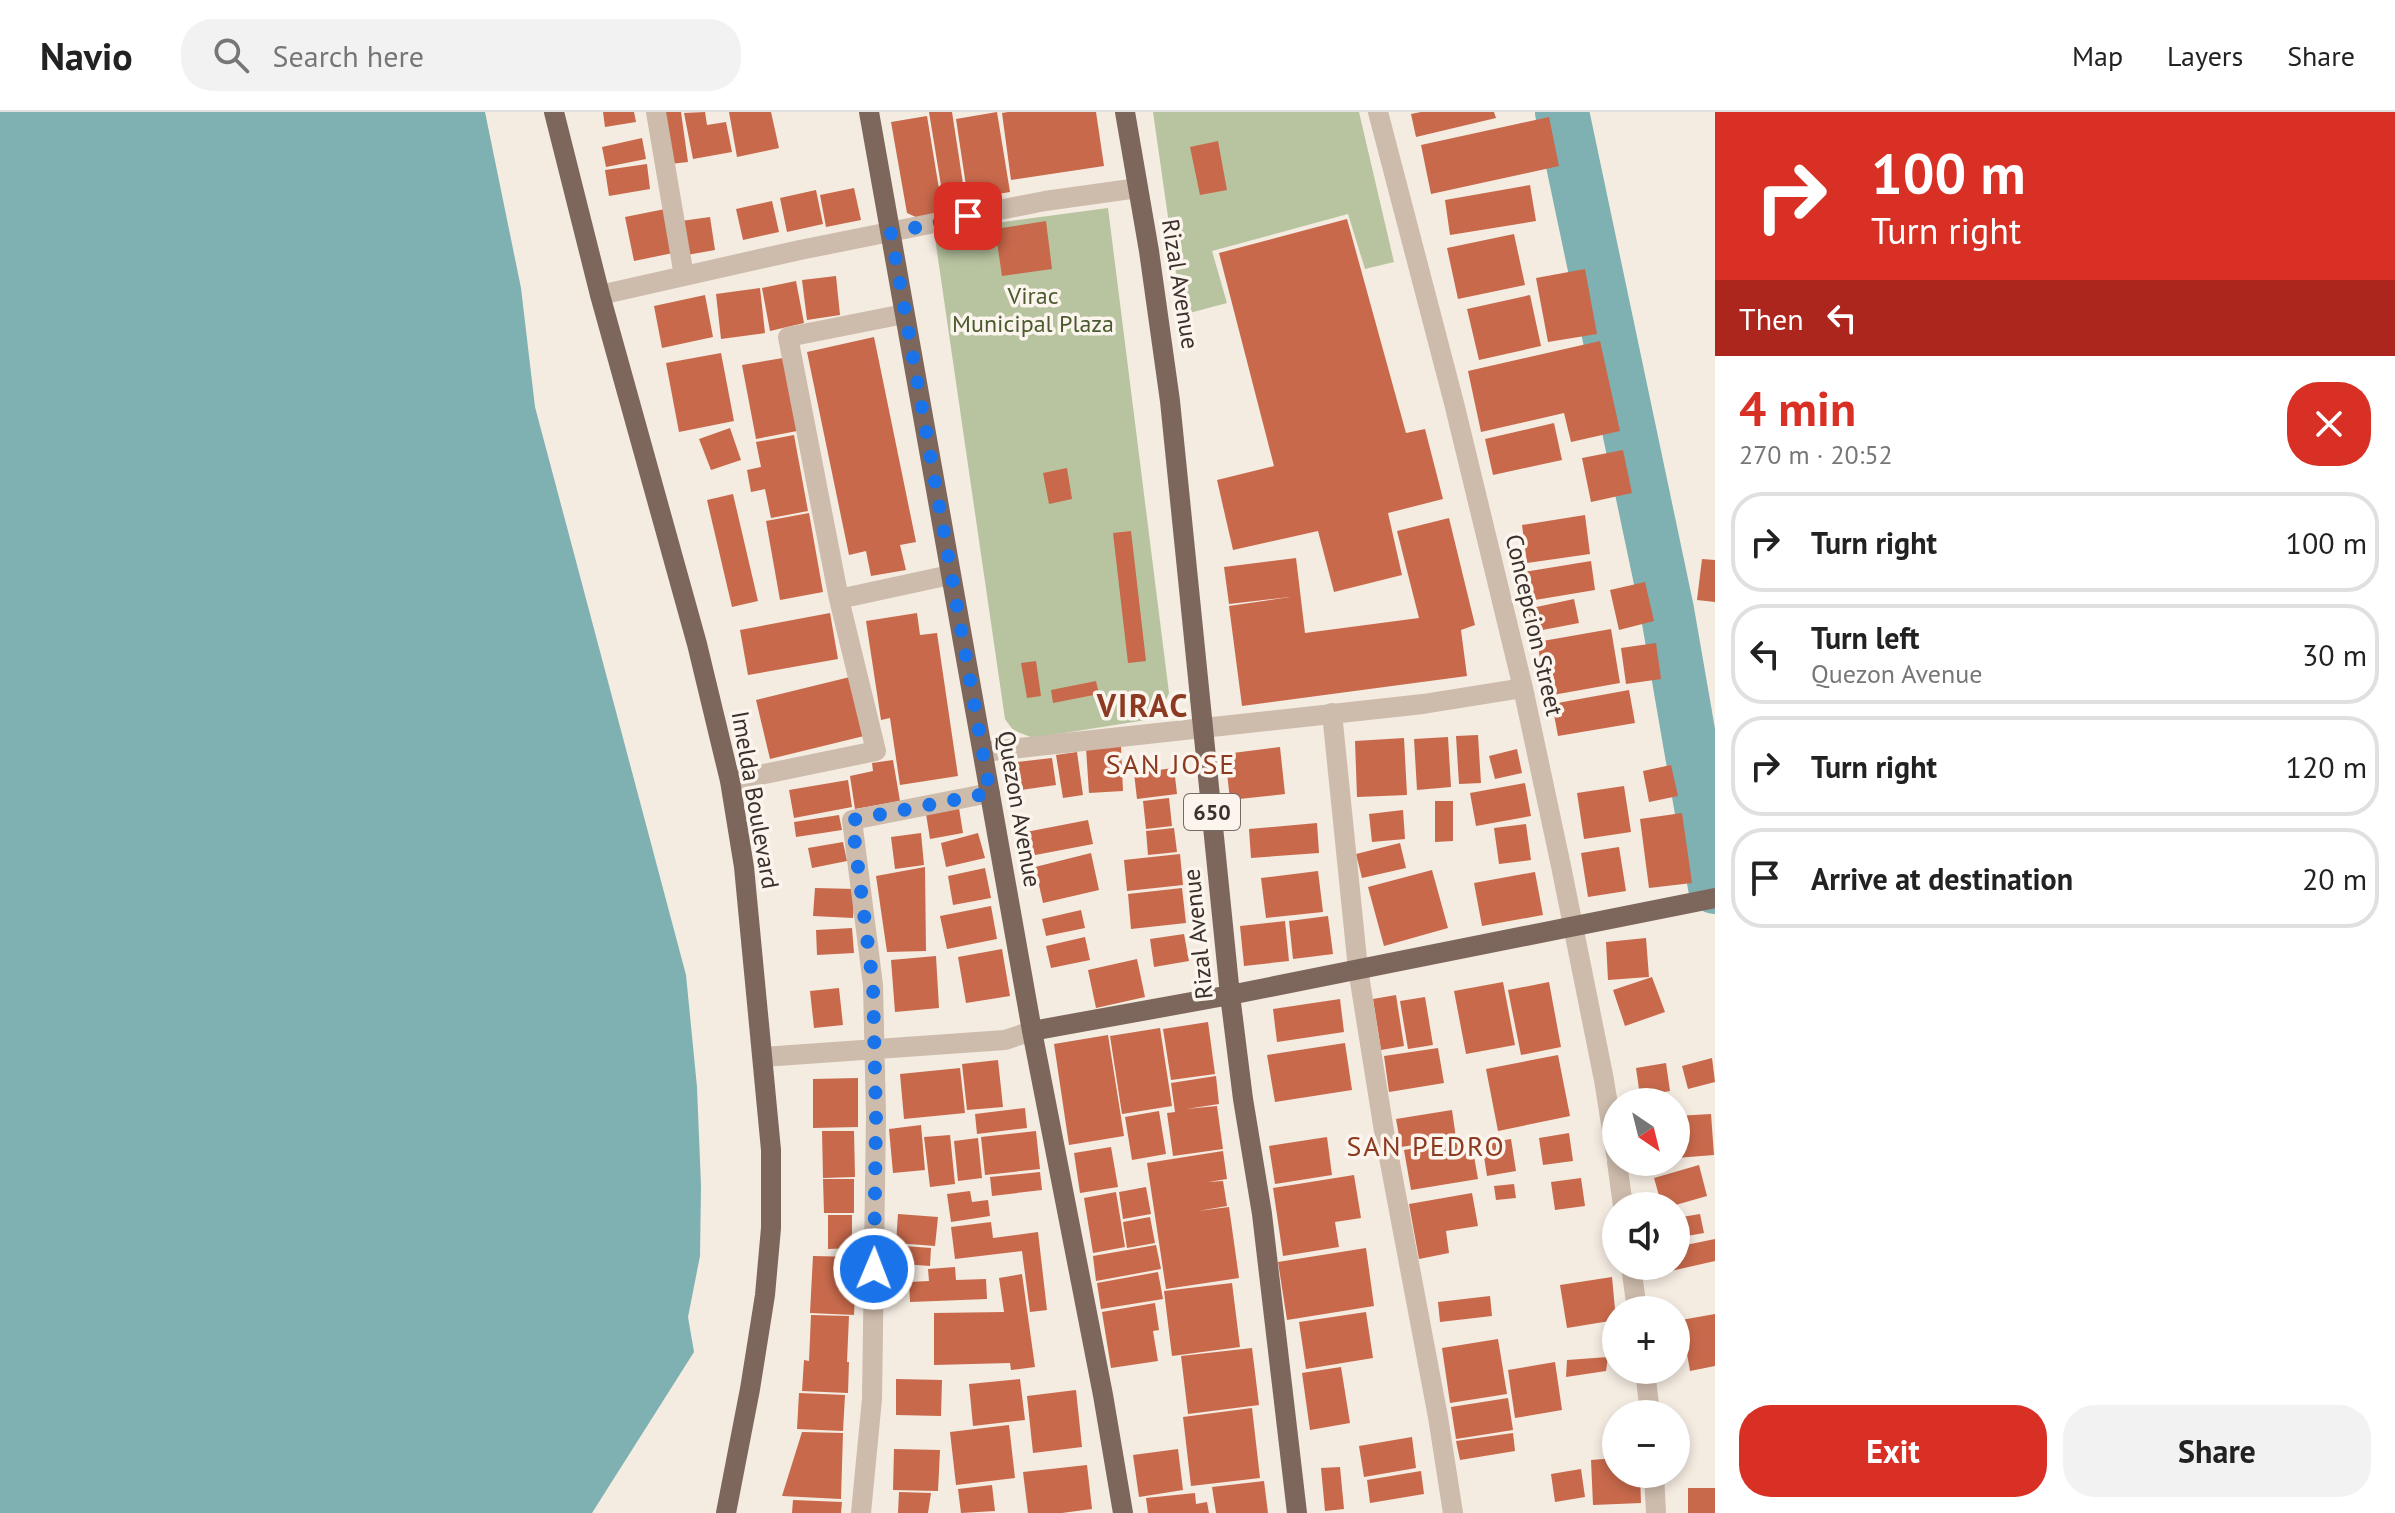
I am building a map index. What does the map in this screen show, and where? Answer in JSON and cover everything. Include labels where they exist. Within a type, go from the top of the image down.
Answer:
[{"type":"main road","name":"Imelda Boulevard","points":[[554,112],[600,295],[697,644],[730,781],[744,867],[771,1150],[771,1228],[763,1311],[726,1513]]},
{"type":"main road","name":"Quezon Avenue","points":[[869,112],[1032,1031],[1123,1513]]},
{"type":"main road","name":"Rizal Avenue","points":[[1125,112],[1162,334],[1230,995],[1262,1214],[1297,1513]]},
{"type":"main road","points":[[1032,1031],[1230,995],[1715,898]]},
{"type":"street","points":[[656,112],[684,276]]},
{"type":"street","name":"Concepcion Street","points":[[1378,112],[1458,416],[1523,688],[1605,1088]]},
{"type":"street","points":[[600,295],[1045,201],[1138,188]]},
{"type":"street","points":[[730,781],[876,751],[839,599],[788,337],[904,314]]},
{"type":"street","points":[[839,599],[950,575]]},
{"type":"street","points":[[983,752],[1423,704],[1523,688]]},
{"type":"street","points":[[1332,713],[1358,969],[1453,1513]]},
{"type":"street","points":[[861,1513],[872,1399],[876,1143],[873,985],[852,820],[990,793]]},
{"type":"street","points":[[763,1057],[1005,1040],[1032,1031]]},
{"type":"street","points":[[1650,1512],[1653,1488]]},
{"type":"green space","points":[[1153,112],[1359,112],[1394,262],[1365,269],[1348,214],[1212,251],[1227,303],[1182,315]]},
{"type":"green space","name":"Virac Municipal Plaza","points":[[1108,208],[1169,693],[1160,709],[1146,720],[1033,738],[1013,730],[1005,719],[934,231]]},
{"type":"water","points":[[0,112],[485,112],[521,288],[535,407],[686,975],[697,1087],[700,1256],[688,1317],[694,1352],[592,1513],[0,1513]]},
{"type":"building","points":[[603,112],[634,112],[636,122],[605,127]]},
{"type":"building","points":[[662,112],[681,112],[688,162],[670,164]]},
{"type":"building","points":[[705,112],[707,125],[726,122],[732,152],[693,159],[684,113]]},
{"type":"building","points":[[729,112],[771,112],[779,148],[737,157]]},
{"type":"building","points":[[929,112],[952,112],[966,203],[956,210],[944,204]]},
{"type":"building","points":[[997,112],[1010,192],[968,199],[956,119]]},
{"type":"building","points":[[1096,112],[1104,166],[1011,180],[1002,113]]},
{"type":"building","points":[[1494,112],[1496,118],[1416,137],[1411,114]]},
{"type":"building","points":[[927,116],[942,207],[929,218],[918,218],[907,213],[891,122]]},
{"type":"building","points":[[1549,117],[1559,166],[1431,194],[1421,145]]},
{"type":"building","points":[[642,138],[646,159],[606,167],[602,147]]},
{"type":"building","points":[[1218,141],[1227,190],[1200,195],[1190,147]]},
{"type":"building","points":[[647,164],[650,189],[609,196],[605,170]]},
{"type":"building","points":[[1530,185],[1536,221],[1450,235],[1445,200]]},
{"type":"building","points":[[854,188],[861,220],[826,227],[820,195]]},
{"type":"building","points":[[816,190],[823,224],[787,232],[780,198]]},
{"type":"building","points":[[772,201],[779,232],[743,240],[736,209]]},
{"type":"building","points":[[665,209],[673,253],[634,261],[625,217]]},
{"type":"building","points":[[710,217],[715,250],[687,255],[681,221]]},
{"type":"building","points":[[1347,219],[1406,433],[1425,429],[1443,499],[1388,513],[1402,575],[1334,592],[1318,531],[1233,550],[1217,480],[1274,466],[1219,253]]},
{"type":"building","points":[[1046,221],[1052,269],[1002,276],[995,229]]},
{"type":"building","points":[[1514,234],[1525,285],[1458,299],[1447,248]]},
{"type":"building","points":[[1585,269],[1597,334],[1548,342],[1536,278]]},
{"type":"building","points":[[836,276],[840,315],[807,320],[802,280]]},
{"type":"building","points":[[796,281],[804,323],[770,331],[762,288]]},
{"type":"building","points":[[760,288],[765,333],[721,339],[716,294]]},
{"type":"building","points":[[705,295],[713,337],[662,348],[654,306]]},
{"type":"building","points":[[1530,295],[1541,346],[1479,360],[1467,309]]},
{"type":"building","points":[[874,337],[916,542],[900,545],[906,570],[871,576],[866,551],[849,555],[807,352]]},
{"type":"building","points":[[1600,341],[1620,431],[1571,442],[1564,413],[1481,432],[1468,371]]},
{"type":"building","points":[[721,353],[734,421],[679,432],[666,363]]},
{"type":"building","points":[[783,358],[797,431],[756,439],[742,365]]},
{"type":"building","points":[[1554,423],[1562,460],[1493,475],[1485,439]]},
{"type":"building","points":[[730,428],[741,460],[711,470],[699,439]]},
{"type":"building","points":[[794,435],[808,511],[771,518],[765,489],[751,492],[747,470],[761,467],[756,442]]},
{"type":"building","points":[[1623,450],[1632,493],[1591,502],[1582,458]]},
{"type":"building","points":[[1067,468],[1072,499],[1049,504],[1043,473]]},
{"type":"building","points":[[733,494],[758,601],[732,607],[707,500]]},
{"type":"building","points":[[809,513],[823,592],[780,600],[766,521]]},
{"type":"building","points":[[1585,515],[1590,554],[1527,563],[1522,525]]},
{"type":"building","points":[[1449,518],[1475,625],[1461,630],[1467,676],[1242,706],[1229,606],[1290,597],[1229,604],[1224,567],[1296,558],[1305,633],[1419,618],[1397,531]]},
{"type":"building","points":[[1131,531],[1146,661],[1128,663],[1113,533]]},
{"type":"building","points":[[1702,559],[1715,560],[1715,602],[1697,600]]},
{"type":"building","points":[[1591,561],[1595,590],[1529,601],[1524,572]]},
{"type":"building","points":[[1645,582],[1654,621],[1619,630],[1610,590]]},
{"type":"building","points":[[1574,599],[1579,623],[1532,632],[1527,609]]},
{"type":"building","points":[[830,613],[838,659],[748,675],[740,630]]},
{"type":"building","points":[[917,613],[920,635],[937,633],[958,776],[900,785],[890,718],[881,720],[866,621]]},
{"type":"building","points":[[1611,629],[1620,683],[1547,696],[1537,642]]},
{"type":"building","points":[[1656,643],[1661,679],[1626,684],[1621,648]]},
{"type":"building","points":[[1036,661],[1041,696],[1027,698],[1021,663]]},
{"type":"building","points":[[850,677],[864,736],[770,759],[756,700]]},
{"type":"building","points":[[1096,681],[1099,694],[1053,703],[1051,690]]},
{"type":"building","points":[[1629,690],[1635,723],[1558,736],[1552,704]]},
{"type":"building","points":[[1478,735],[1481,783],[1459,784],[1456,736]]},
{"type":"building","points":[[1448,737],[1451,787],[1417,790],[1414,739]]},
{"type":"building","points":[[1404,738],[1407,795],[1357,797],[1355,741]]},
{"type":"building","points":[[1121,746],[1123,791],[1089,793],[1086,748]]},
{"type":"building","points":[[1280,747],[1285,794],[1230,800],[1225,754]]},
{"type":"building","points":[[1517,749],[1522,773],[1495,779],[1489,756]]},
{"type":"building","points":[[1077,752],[1083,795],[1063,798],[1056,755]]},
{"type":"building","points":[[1052,758],[1056,785],[1021,790],[1017,762]]},
{"type":"building","points":[[893,760],[900,801],[855,809],[850,776],[873,771],[872,763]]},
{"type":"building","points":[[1671,765],[1678,796],[1649,802],[1643,771]]},
{"type":"building","points":[[1174,768],[1177,794],[1137,799],[1134,773]]},
{"type":"building","points":[[848,780],[852,807],[794,818],[789,790]]},
{"type":"building","points":[[1525,783],[1531,816],[1476,826],[1470,793]]},
{"type":"building","points":[[1624,786],[1631,832],[1584,839],[1577,793]]},
{"type":"building","points":[[1169,798],[1172,826],[1146,829],[1143,801]]},
{"type":"building","points":[[1435,801],[1453,801],[1453,841],[1435,842]]},
{"type":"building","points":[[959,808],[963,833],[930,839],[926,814]]},
{"type":"building","points":[[1403,810],[1405,839],[1372,842],[1369,814]]},
{"type":"building","points":[[1682,813],[1692,883],[1649,888],[1640,819]]},
{"type":"building","points":[[839,815],[842,830],[796,837],[794,822]]},
{"type":"building","points":[[1088,820],[1093,844],[1030,856],[1026,832]]},
{"type":"building","points":[[1317,823],[1319,853],[1251,858],[1249,829]]},
{"type":"building","points":[[1526,824],[1531,860],[1499,864],[1494,828]]},
{"type":"building","points":[[1174,828],[1177,852],[1148,855],[1146,831]]},
{"type":"building","points":[[921,833],[924,865],[895,869],[891,837]]},
{"type":"building","points":[[978,833],[985,858],[946,867],[941,843]]},
{"type":"building","points":[[843,842],[847,861],[812,868],[808,848]]},
{"type":"building","points":[[1400,843],[1406,868],[1362,878],[1356,854]]},
{"type":"building","points":[[1619,847],[1626,891],[1588,897],[1581,853]]},
{"type":"building","points":[[1091,853],[1099,890],[1043,903],[1035,867]]},
{"type":"building","points":[[1180,854],[1183,885],[1127,891],[1124,860]]},
{"type":"building","points":[[925,867],[926,951],[887,952],[876,876]]},
{"type":"building","points":[[985,868],[991,898],[953,905],[948,876]]},
{"type":"building","points":[[1432,870],[1448,928],[1384,946],[1368,887]]},
{"type":"building","points":[[1318,871],[1323,912],[1266,918],[1261,878]]},
{"type":"building","points":[[1535,872],[1543,915],[1482,926],[1474,883]]},
{"type":"building","points":[[815,888],[855,889],[853,918],[813,916]]},
{"type":"building","points":[[1182,888],[1186,923],[1131,929],[1128,894]]},
{"type":"building","points":[[991,906],[997,939],[947,949],[940,916]]},
{"type":"building","points":[[1081,910],[1085,928],[1046,936],[1042,919]]},
{"type":"building","points":[[1328,916],[1333,954],[1293,959],[1289,921]]},
{"type":"building","points":[[1285,921],[1289,961],[1244,966],[1240,926]]},
{"type":"building","points":[[852,928],[854,953],[817,955],[816,930]]},
{"type":"building","points":[[1184,934],[1189,961],[1154,967],[1150,939]]},
{"type":"building","points":[[1085,937],[1090,960],[1051,968],[1046,946]]},
{"type":"building","points":[[1646,938],[1649,977],[1608,980],[1606,942]]},
{"type":"building","points":[[1002,949],[1010,996],[966,1003],[958,957]]},
{"type":"building","points":[[936,956],[939,1008],[895,1012],[891,960]]},
{"type":"building","points":[[1137,959],[1145,997],[1096,1008],[1088,970]]},
{"type":"building","points":[[1652,977],[1665,1012],[1625,1026],[1613,990]]},
{"type":"building","points":[[1503,982],[1515,1045],[1466,1054],[1454,991]]},
{"type":"building","points":[[1549,982],[1561,1047],[1521,1055],[1508,990]]},
{"type":"building","points":[[839,988],[843,1025],[814,1028],[810,991]]},
{"type":"building","points":[[1396,995],[1404,1046],[1381,1050],[1373,999]]},
{"type":"building","points":[[1425,997],[1433,1045],[1408,1049],[1400,1001]]},
{"type":"building","points":[[1340,999],[1344,1032],[1277,1042],[1273,1009]]},
{"type":"building","points":[[1208,1022],[1215,1074],[1171,1080],[1163,1029]]},
{"type":"building","points":[[1160,1028],[1172,1106],[1122,1114],[1110,1036]]},
{"type":"building","points":[[1108,1035],[1124,1136],[1069,1145],[1054,1044]]},
{"type":"building","points":[[1345,1043],[1352,1090],[1275,1102],[1267,1055]]},
{"type":"building","points":[[1438,1048],[1444,1083],[1389,1092],[1384,1056]]},
{"type":"building","points":[[1558,1055],[1570,1116],[1498,1131],[1486,1069]]},
{"type":"building","points":[[1712,1058],[1715,1082],[1688,1088],[1682,1066]]},
{"type":"building","points":[[998,1060],[1003,1107],[967,1110],[962,1064]]},
{"type":"building","points":[[1666,1063],[1670,1088],[1639,1088],[1636,1068]]},
{"type":"building","points":[[960,1068],[965,1113],[904,1119],[900,1074]]},
{"type":"building","points":[[1216,1076],[1219,1104],[1186,1109],[1217,1106],[1223,1149],[1173,1156],[1167,1113],[1175,1112],[1171,1083]]},
{"type":"building","points":[[858,1078],[858,1127],[813,1128],[813,1079]]},
{"type":"building","points":[[1025,1108],[1027,1128],[977,1134],[975,1114]]},
{"type":"building","points":[[1452,1110],[1456,1138],[1401,1147],[1396,1119]]},
{"type":"building","points":[[1159,1111],[1166,1154],[1132,1160],[1125,1117]]},
{"type":"building","points":[[1711,1114],[1714,1155],[1690,1157],[1690,1115]]},
{"type":"building","points":[[921,1125],[925,1170],[893,1173],[889,1129]]},
{"type":"building","points":[[822,1131],[854,1131],[855,1177],[823,1178]]},
{"type":"building","points":[[1036,1131],[1040,1169],[985,1175],[981,1137]]},
{"type":"building","points":[[1569,1133],[1573,1161],[1543,1165],[1539,1138]]},
{"type":"building","points":[[950,1135],[955,1184],[930,1187],[924,1137]]},
{"type":"building","points":[[1327,1137],[1332,1175],[1275,1184],[1269,1146]]},
{"type":"building","points":[[978,1138],[982,1178],[958,1181],[954,1141]]},
{"type":"building","points":[[1471,1139],[1478,1179],[1411,1190],[1404,1150]]},
{"type":"building","points":[[1511,1139],[1516,1171],[1487,1176],[1482,1144]]},
{"type":"building","points":[[1111,1147],[1118,1187],[1080,1193],[1074,1153]]},
{"type":"building","points":[[1223,1151],[1227,1179],[1208,1182],[1223,1181],[1227,1206],[1198,1211],[1229,1207],[1239,1278],[1166,1289],[1147,1163]]},
{"type":"building","points":[[1699,1165],[1707,1196],[1690,1201],[1690,1192],[1658,1192],[1654,1178],[1690,1176],[1690,1168]]},
{"type":"building","points":[[1040,1172],[1042,1190],[992,1196],[990,1177]]},
{"type":"building","points":[[1354,1175],[1361,1218],[1335,1222],[1339,1247],[1283,1256],[1273,1188]]},
{"type":"building","points":[[1581,1178],[1585,1206],[1555,1210],[1551,1182]]},
{"type":"building","points":[[823,1179],[854,1179],[854,1213],[824,1213]]},
{"type":"building","points":[[1514,1184],[1516,1198],[1496,1200],[1494,1186]]},
{"type":"building","points":[[1146,1187],[1151,1214],[1123,1219],[1119,1192]]},
{"type":"building","points":[[970,1191],[972,1202],[988,1200],[990,1216],[951,1222],[947,1194]]},
{"type":"building","points":[[1116,1192],[1125,1247],[1093,1253],[1084,1198]]},
{"type":"building","points":[[1472,1193],[1478,1226],[1446,1231],[1449,1253],[1419,1259],[1409,1204]]},
{"type":"building","points":[[898,1214],[938,1217],[935,1246],[896,1243]]},
{"type":"building","points":[[1700,1214],[1704,1233],[1690,1236],[1690,1216]]},
{"type":"building","points":[[828,1215],[852,1215],[852,1248],[828,1249]]},
{"type":"building","points":[[1150,1217],[1155,1243],[1127,1248],[1123,1222]]},
{"type":"building","points":[[991,1222],[993,1238],[1038,1232],[1047,1310],[1030,1312],[1022,1251],[955,1259],[951,1227]]},
{"type":"building","points":[[1715,1239],[1715,1261],[1690,1267],[1690,1244]]},
{"type":"building","points":[[891,1245],[931,1248],[930,1266],[890,1263]]},
{"type":"building","points":[[1156,1245],[1161,1269],[1096,1281],[1093,1256]]},
{"type":"building","points":[[1366,1248],[1374,1306],[1287,1320],[1278,1262]]},
{"type":"building","points":[[813,1256],[857,1257],[854,1315],[810,1313]]},
{"type":"building","points":[[955,1267],[956,1280],[986,1279],[987,1299],[910,1302],[909,1282],[929,1281],[928,1269]]},
{"type":"building","points":[[1158,1272],[1163,1299],[1101,1309],[1097,1283]]},
{"type":"building","points":[[1022,1274],[1035,1367],[1011,1370],[1010,1363],[934,1365],[934,1313],[1004,1312],[999,1278]]},
{"type":"building","points":[[1602,1279],[1612,1280],[1614,1296],[1602,1296],[1602,1322],[1567,1328],[1560,1285]]},
{"type":"building","points":[[1232,1283],[1240,1347],[1172,1356],[1164,1291]]},
{"type":"building","points":[[1490,1296],[1492,1316],[1440,1322],[1438,1302]]},
{"type":"building","points":[[1155,1303],[1159,1330],[1153,1331],[1158,1361],[1111,1368],[1102,1312]]},
{"type":"building","points":[[1366,1312],[1373,1358],[1306,1369],[1299,1322]]},
{"type":"building","points":[[1715,1314],[1715,1366],[1690,1371],[1690,1318]]},
{"type":"building","points":[[811,1315],[849,1316],[848,1393],[802,1391],[804,1360],[809,1361]]},
{"type":"building","points":[[1498,1339],[1507,1394],[1450,1403],[1442,1348]]},
{"type":"building","points":[[1252,1348],[1259,1405],[1188,1414],[1181,1356]]},
{"type":"building","points":[[1602,1357],[1602,1372],[1566,1377],[1567,1360]]},
{"type":"building","points":[[1555,1362],[1562,1410],[1515,1418],[1508,1370]]},
{"type":"building","points":[[1341,1367],[1350,1423],[1310,1430],[1302,1373]]},
{"type":"building","points":[[896,1379],[942,1380],[941,1416],[896,1415]]},
{"type":"building","points":[[1020,1379],[1025,1420],[973,1426],[969,1384]]},
{"type":"building","points":[[1076,1390],[1082,1447],[1033,1453],[1027,1396]]},
{"type":"building","points":[[799,1393],[845,1395],[843,1431],[797,1429]]},
{"type":"building","points":[[1508,1398],[1513,1430],[1456,1439],[1451,1407]]},
{"type":"building","points":[[1252,1408],[1260,1478],[1191,1486],[1183,1417]]},
{"type":"building","points":[[1009,1425],[1015,1478],[956,1485],[950,1432]]},
{"type":"building","points":[[802,1432],[843,1433],[841,1499],[782,1496]]},
{"type":"building","points":[[1513,1433],[1515,1451],[1460,1460],[1456,1441]]},
{"type":"building","points":[[1412,1437],[1416,1468],[1364,1477],[1359,1446]]},
{"type":"building","points":[[894,1449],[940,1450],[938,1491],[893,1490]]},
{"type":"building","points":[[1178,1449],[1183,1490],[1139,1497],[1133,1455]]},
{"type":"building","points":[[1602,1459],[1602,1488],[1640,1488],[1641,1503],[1593,1505],[1591,1460]]},
{"type":"building","points":[[1087,1465],[1092,1509],[1028,1513],[1023,1472]]},
{"type":"building","points":[[1340,1467],[1344,1509],[1325,1511],[1321,1468]]},
{"type":"building","points":[[1581,1469],[1585,1497],[1555,1502],[1551,1474]]},
{"type":"building","points":[[1421,1471],[1424,1494],[1370,1503],[1367,1480]]},
{"type":"building","points":[[1264,1481],[1268,1513],[1216,1513],[1212,1487]]},
{"type":"building","points":[[992,1485],[995,1511],[961,1513],[958,1489]]},
{"type":"building","points":[[1688,1488],[1715,1488],[1715,1513],[1688,1513]]},
{"type":"building","points":[[899,1492],[931,1493],[928,1513],[898,1513]]},
{"type":"building","points":[[1195,1493],[1196,1504],[1207,1502],[1209,1513],[1148,1513],[1146,1498]]},
{"type":"building","points":[[793,1500],[842,1502],[841,1513],[792,1513]]},
{"type":"waterway","points":[[1562,112],[1667,610],[1715,887]]},
{"type":"district","name":"VIRAC","points":[[1143,706]]},
{"type":"district","name":"SAN JOSE","points":[[1171,764]]},
{"type":"district","name":"SAN PEDRO","points":[[1426,1146]]},
{"type":"route","points":[[874,1269],[876,1116],[873,985],[852,820],[990,793],[891,233],[968,216]]}]
